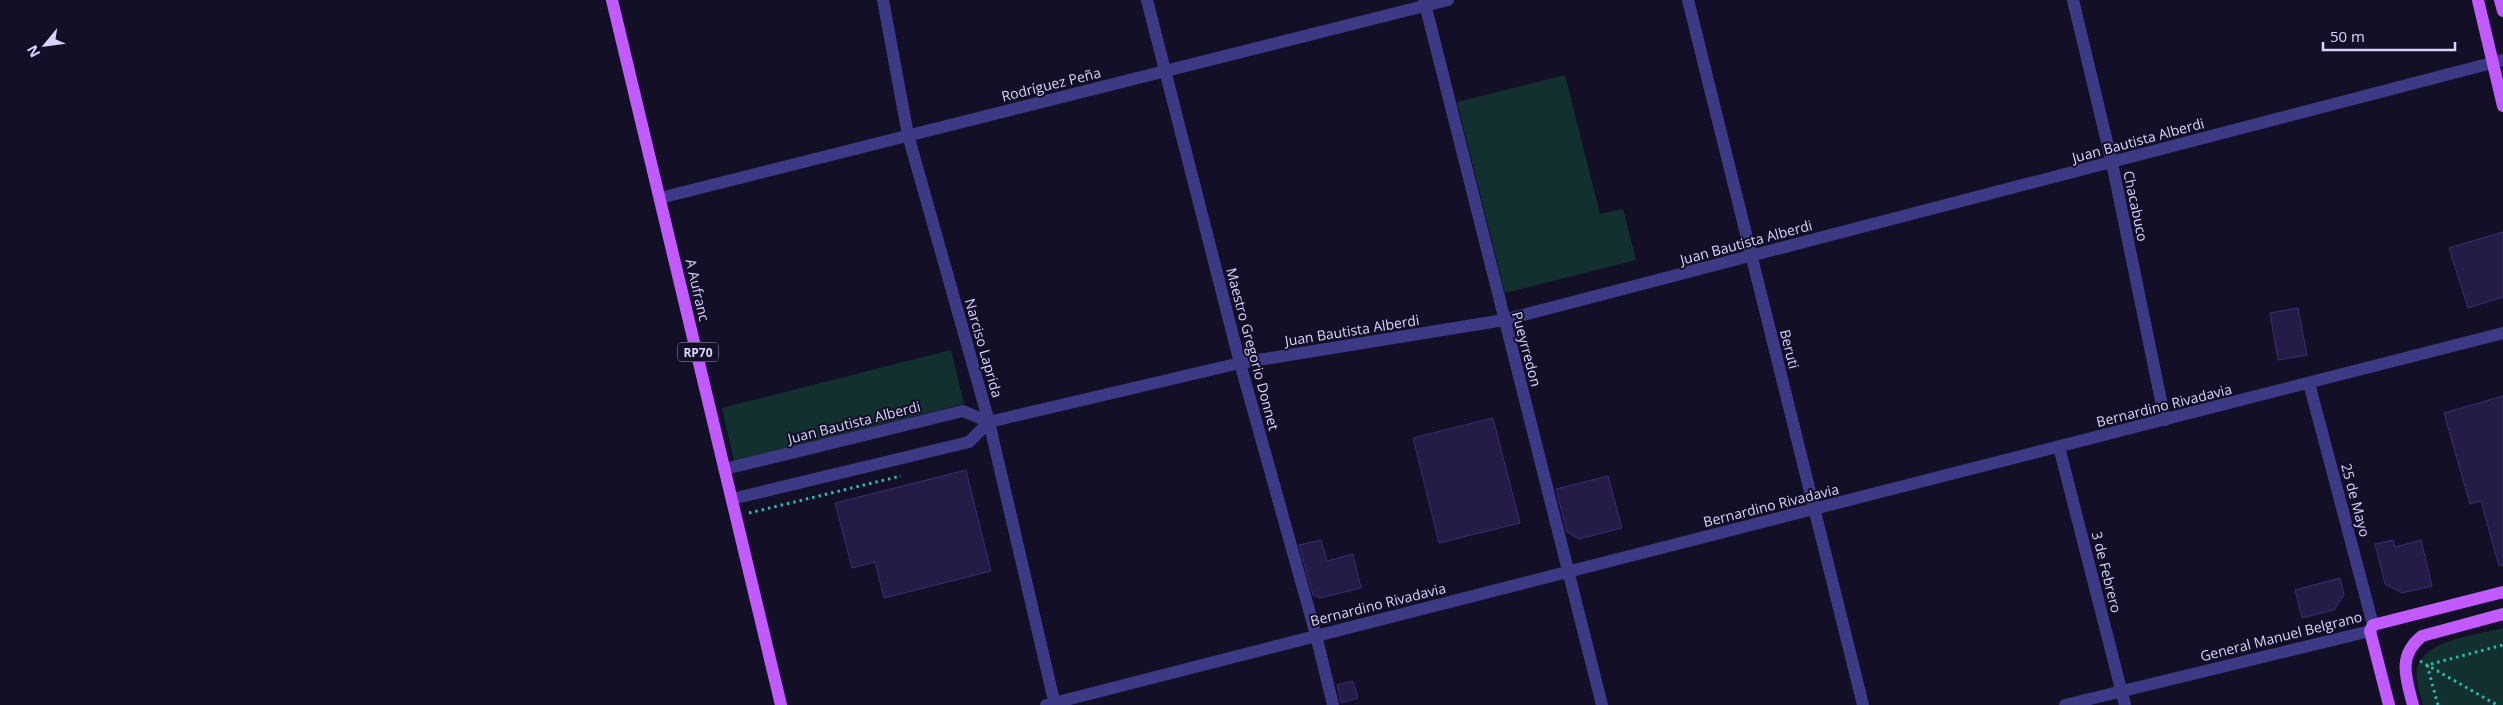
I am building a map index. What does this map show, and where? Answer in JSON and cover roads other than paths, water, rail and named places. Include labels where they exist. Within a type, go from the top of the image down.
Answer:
[{"type":"main road","name":"A Aufranc","points":[[612,0],[781,705]]},
{"type":"main road","points":[[2478,0],[2498,61],[2503,106]]},
{"type":"main road","points":[[2500,0],[2503,11]]},
{"type":"main road","name":"General Manuel Belgrano","points":[[2372,628],[2503,592]]},
{"type":"main road","points":[[2413,705],[2404,672],[2410,647],[2422,636],[2503,614]]},
{"type":"main road","name":"25 de Mayo","points":[[2372,628],[2389,705]]},
{"type":"street","name":"Narciso Laprida","points":[[883,0],[908,135],[989,422],[1052,704]]},
{"type":"street","name":"Maestro Gregorio Donnet","points":[[1147,0],[1240,363],[1316,635],[1333,705]]},
{"type":"street","name":"Rodríguez Peña","points":[[660,198],[1165,71],[1424,3],[1448,0]]},
{"type":"street","name":"Beruti","points":[[1688,0],[1863,705]]},
{"type":"street","name":"Chacabuco","points":[[2073,0],[2112,163],[2165,420]]},
{"type":"street","name":"Pueyrredon","points":[[1424,3],[1602,705]]},
{"type":"street","name":"Juan Bautista Alberdi","points":[[725,469],[963,411],[989,422],[1240,363],[1504,320],[2498,61]]},
{"type":"street","name":"Bernardino Rivadavia","points":[[1052,704],[2503,333]]},
{"type":"street","name":"25 de Mayo","points":[[2309,383],[2372,628]]},
{"type":"street","points":[[732,499],[969,442],[989,422]]},
{"type":"street","name":"3 de Febrero","points":[[2059,447],[2125,705]]},
{"type":"street","name":"General Manuel Belgrano","points":[[2065,705],[2372,628]]}]
